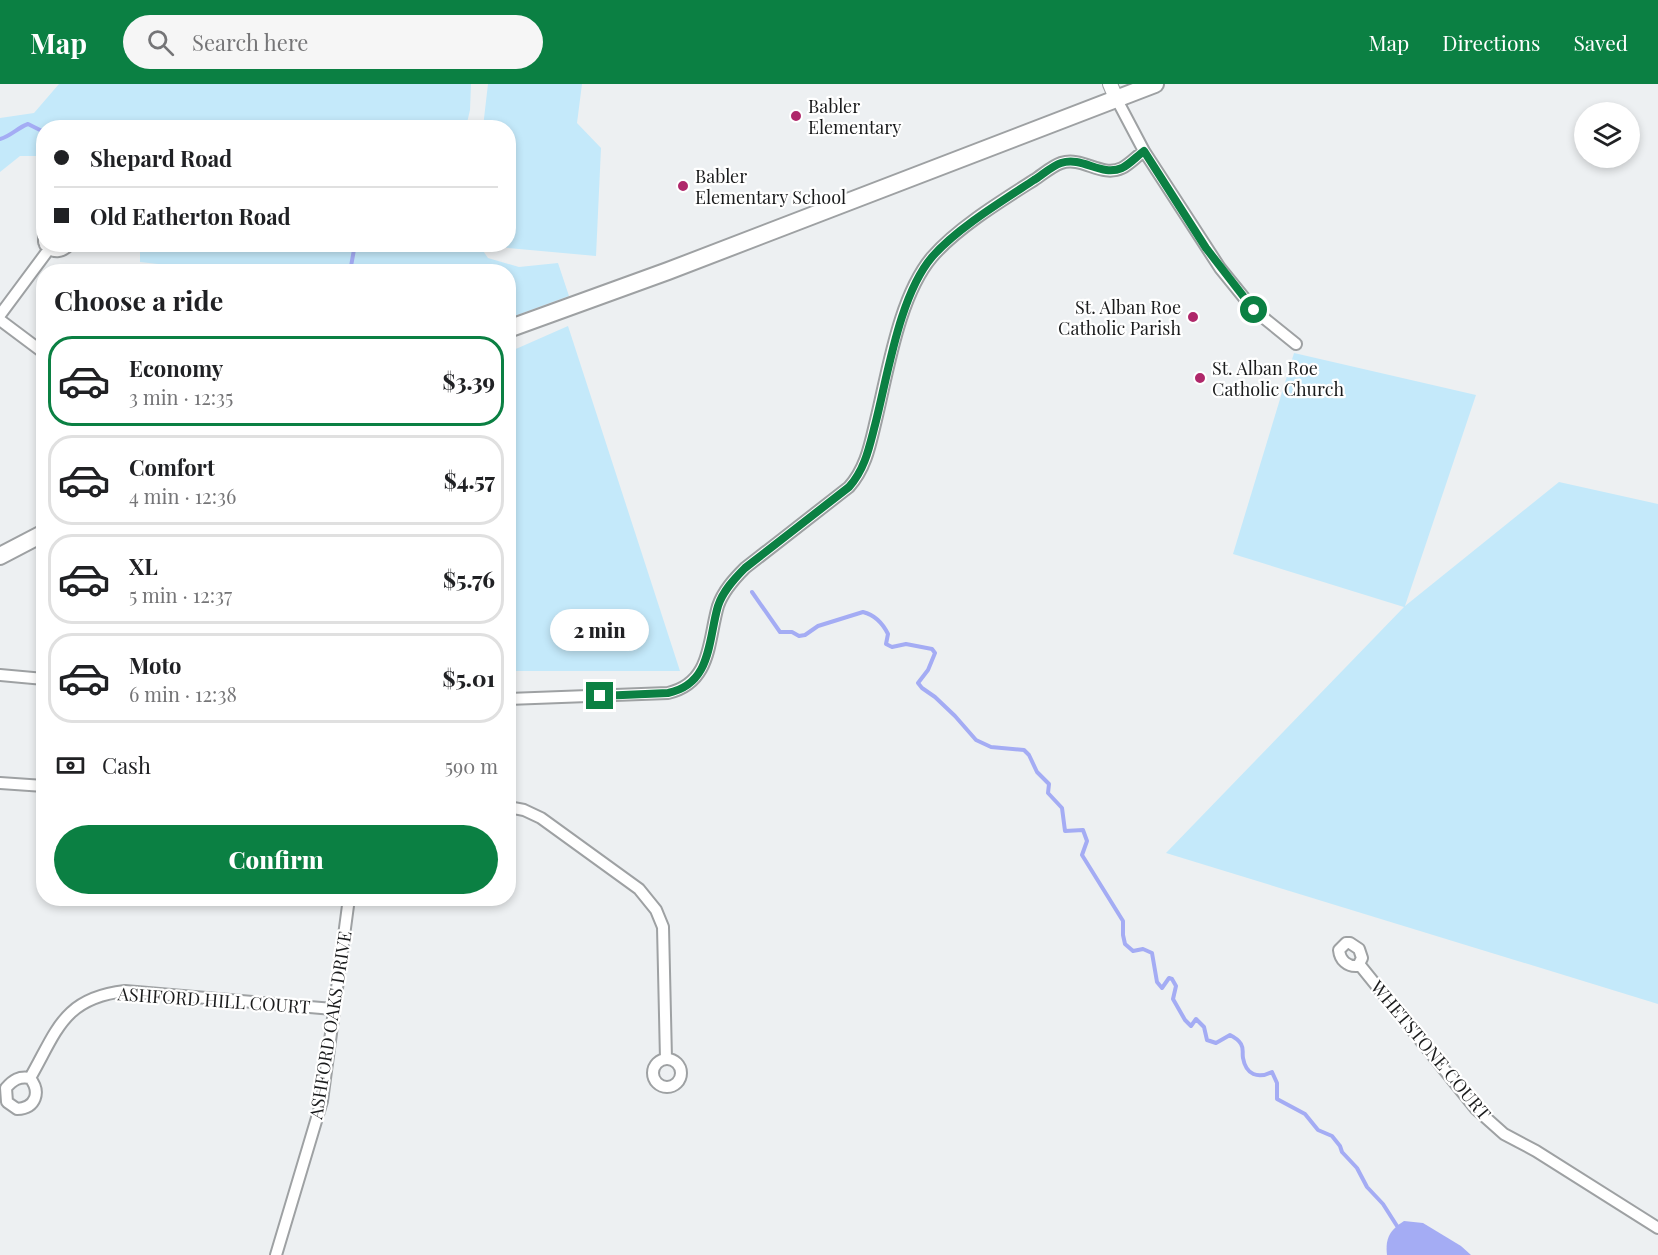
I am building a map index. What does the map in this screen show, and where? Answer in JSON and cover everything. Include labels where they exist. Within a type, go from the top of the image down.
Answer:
[{"type":"main road","points":[[516,326],[668,271],[1113,91],[1155,84]]},
{"type":"main road","points":[[0,556],[36,537]]},
{"type":"street","points":[[1113,91],[1144,151],[1206,248],[1239,294],[1254,310],[1296,344]]},
{"type":"street","points":[[516,699],[668,693],[678,691],[689,684],[710,652],[718,606],[725,591],[745,568],[849,487],[857,478],[868,450],[905,306],[921,273],[932,257],[994,206],[1059,163],[1076,160],[1107,171],[1123,168],[1144,151]]},
{"type":"street","points":[[0,315],[41,252]]},
{"type":"street","points":[[0,320],[36,347]]},
{"type":"street","points":[[0,675],[36,678]]},
{"type":"street","points":[[0,783],[36,785]]},
{"type":"street","points":[[516,808],[541,818],[639,889],[656,910],[663,927],[666,1059]]},
{"type":"street","name":"ASHFORD OAKS DRIVE","points":[[276,1255],[322,1101],[348,906]]},
{"type":"street","name":"WHETSTONE COURT","points":[[1359,964],[1476,1109],[1504,1134],[1536,1151],[1658,1228]]},
{"type":"street","name":"ASHFORD HILL COURT","points":[[30,1078],[59,1025],[68,1014],[79,1005],[106,993],[125,991],[333,1009]]},
{"type":"shaded area","points":[[59,84],[471,84],[468,120],[36,120],[36,156],[20,156],[0,172],[0,118],[34,113]]},
{"type":"shaded area","points":[[488,84],[582,84],[577,123],[601,148],[596,256],[516,249],[516,120],[484,120]]},
{"type":"shaded area","points":[[140,252],[484,252],[488,258],[509,264],[158,264],[140,262]]},
{"type":"shaded area","points":[[558,263],[569,296],[516,315],[516,266]]},
{"type":"shaded area","points":[[568,326],[680,671],[516,671],[516,349]]},
{"type":"shaded area","points":[[1294,353],[1476,395],[1405,606],[1559,482],[1658,504],[1658,1004],[1166,853],[1404,607],[1233,554]]},
{"type":"water","points":[[1404,1221],[1423,1223],[1461,1246],[1471,1255],[1387,1255],[1390,1235]]},
{"type":"waterway","points":[[0,139],[28,124],[36,128]]},
{"type":"waterway","points":[[351,264],[354,252]]},
{"type":"waterway","points":[[752,592],[780,632],[805,635],[818,626],[863,612],[875,618],[884,627],[888,634],[886,644],[892,647],[906,644],[932,649],[935,653],[928,670],[918,683],[955,716],[976,740],[991,747],[1024,750],[1029,755],[1037,772],[1049,784],[1048,793],[1062,808],[1065,831],[1083,830],[1087,841],[1082,855],[1123,921],[1125,944],[1133,951],[1143,949],[1152,953],[1157,982],[1162,988],[1169,978],[1172,979],[1176,986],[1173,999],[1185,1020],[1191,1026],[1196,1019],[1204,1027],[1207,1040],[1216,1043],[1230,1035],[1236,1038],[1242,1046],[1245,1064],[1253,1074],[1262,1075],[1272,1072],[1277,1083],[1277,1099],[1305,1114],[1318,1130],[1332,1136],[1397,1226]]},
{"type":"place","name":"Babler Elementary","points":[[796,116]]},
{"type":"place","name":"Babler Elementary School","points":[[683,186]]},
{"type":"place","name":"St. Alban Roe Catholic Parish","points":[[1193,317]]},
{"type":"place","name":"St. Alban Roe Catholic Church","points":[[1200,378]]},
{"type":"route","points":[[600,696],[668,693],[678,691],[689,684],[710,652],[718,606],[725,591],[745,568],[849,487],[857,478],[868,450],[905,306],[912,289],[932,257],[994,206],[1059,163],[1076,160],[1107,171],[1123,168],[1144,151],[1206,248],[1239,294],[1254,310]]}]
